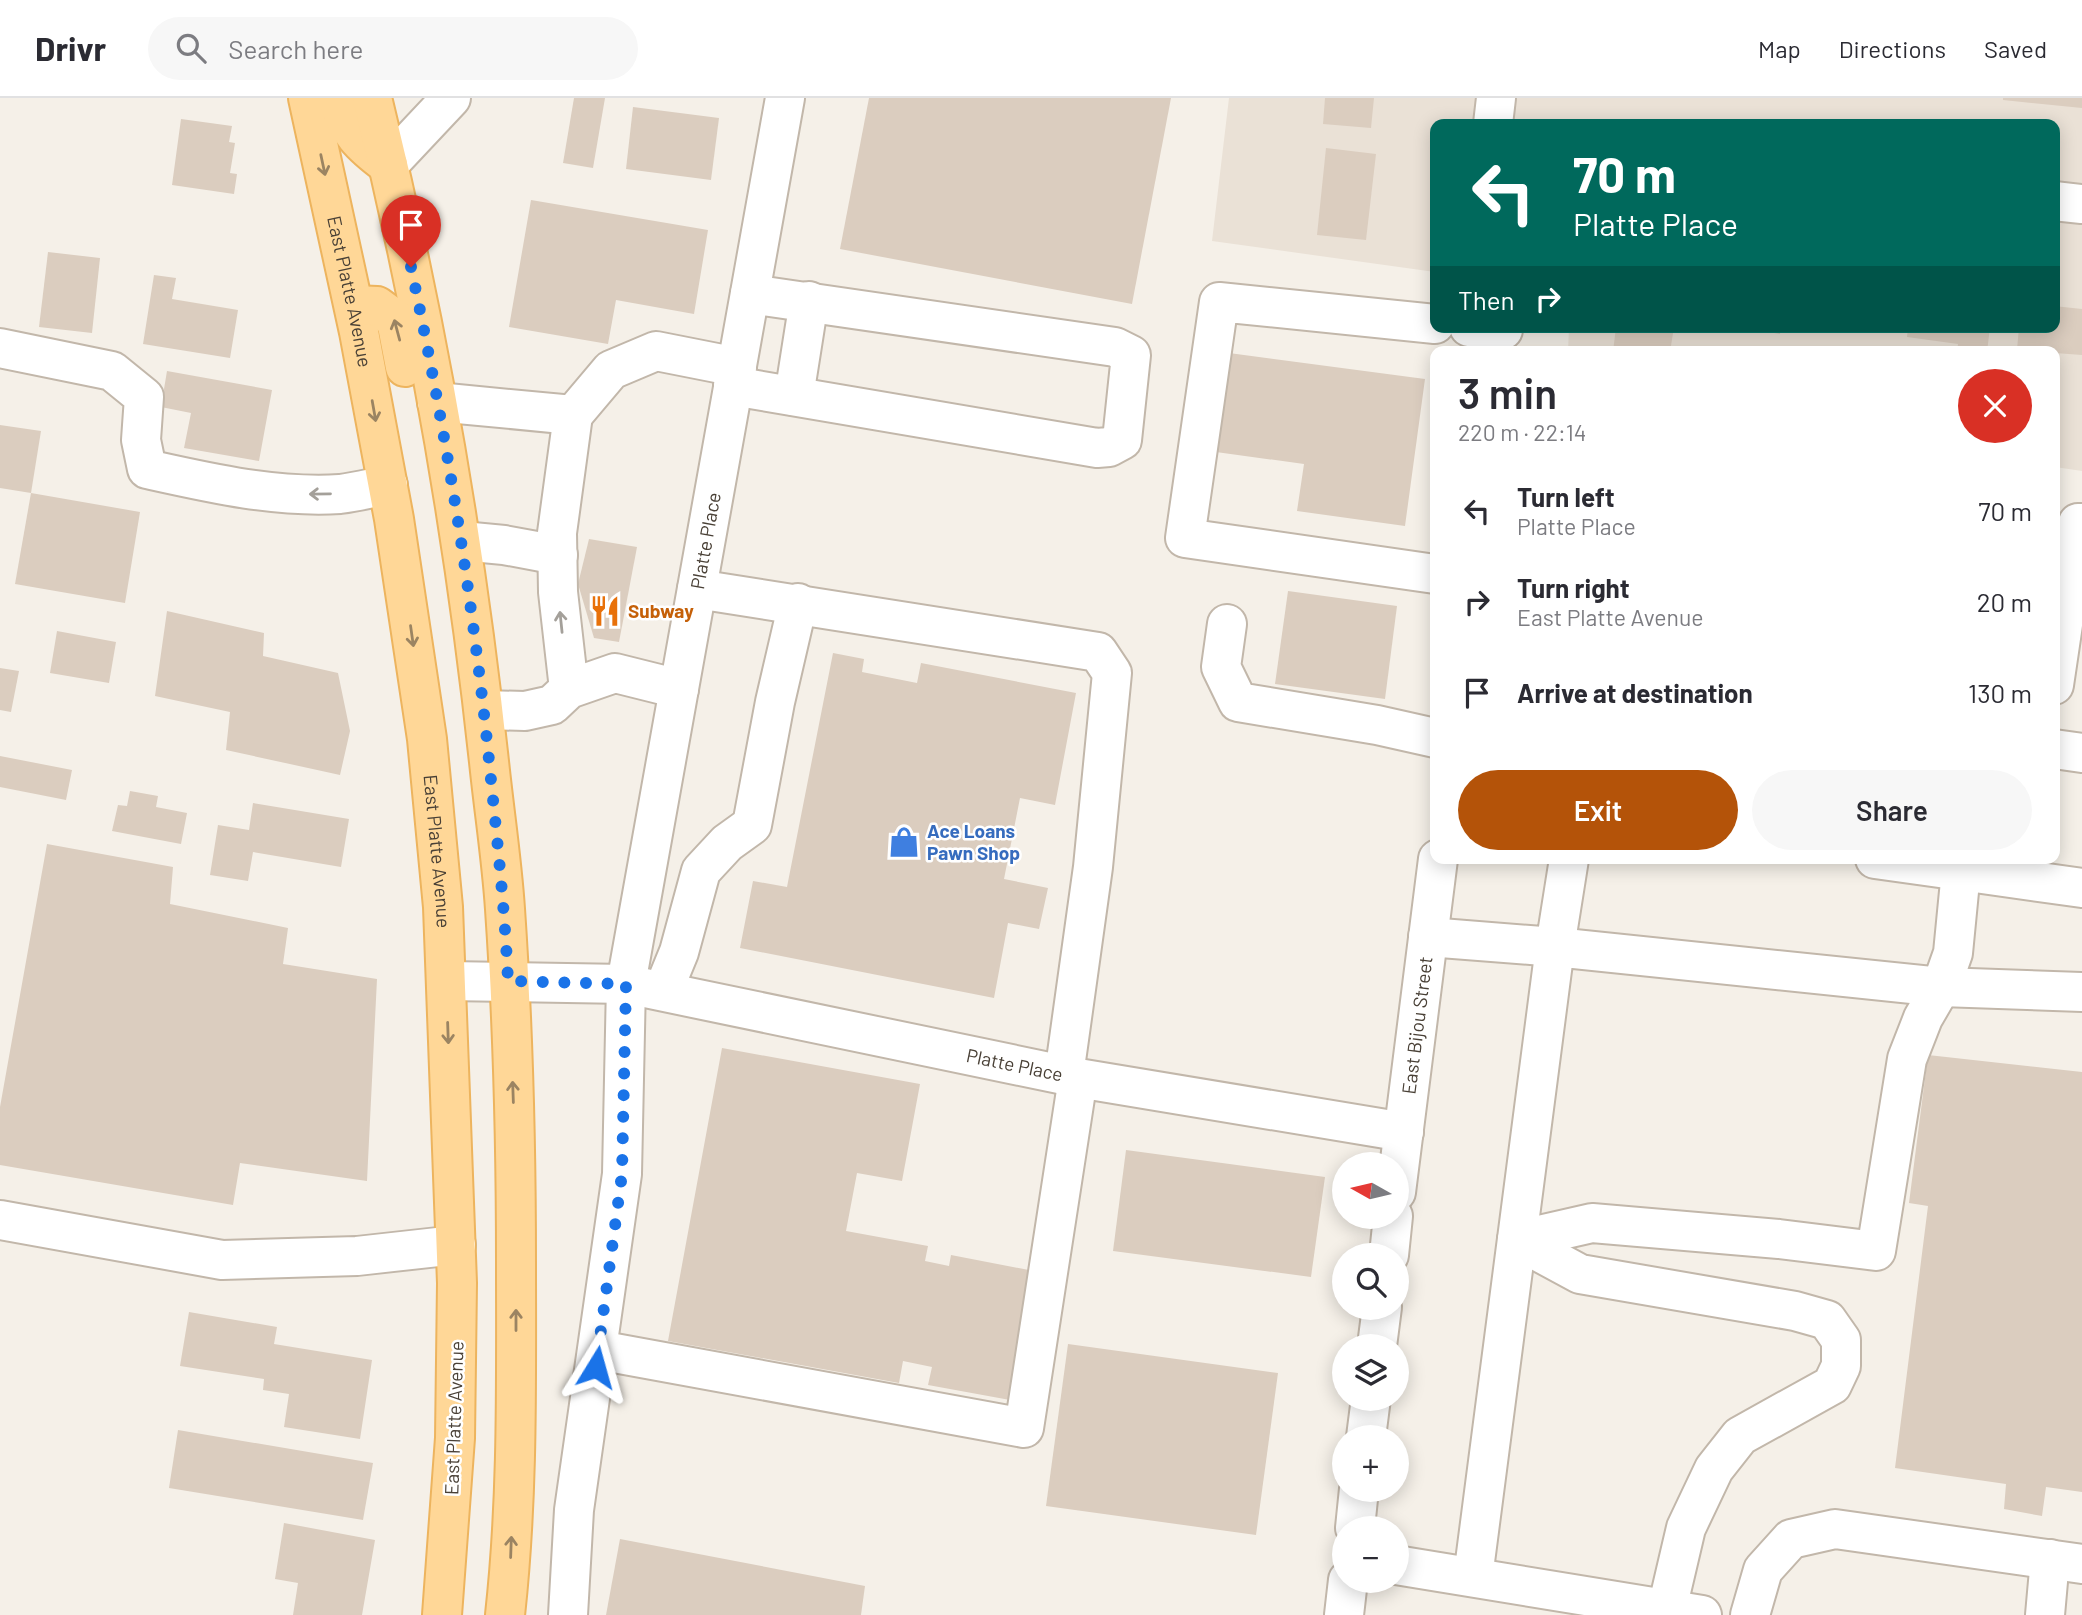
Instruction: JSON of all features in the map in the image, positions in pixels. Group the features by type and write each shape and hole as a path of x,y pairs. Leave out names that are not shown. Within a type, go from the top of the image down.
{"main road":[{"name":"East Platte Avenue","path":"308,98 354,305 388,485 427,739 443,907 456,1245 455,1438 442,1615"},
{"path":"338,98 343,119 354,136 388,165"},
{"path":"372,98 453,484 475,633 505,905 516,1153 516,1397 510,1570 505,1615"},
{"path":"354,305 377,306 396,320 414,409 427,444 453,484"}],"street":[{"path":"388,165 451,98"},
{"name":"Platte Place","path":"644,988 679,688 785,98"},
{"path":"1494,119 1496,98"},
{"path":"2060,202 2082,204"},
{"path":"569,689 558,592 557,533 573,415 611,370 656,351 794,396 1097,448 1109,447 1122,440 1131,355 1115,347 750,294"},
{"path":"794,396 809,301"},
{"path":"1430,323 1219,302 1185,538 1430,574"},
{"path":"0,348 112,371 144,397 141,440 148,469 207,482 293,494 342,494 388,485"},
{"path":"437,402 573,415"},
{"path":"2060,666 2072,629 2078,523 2082,523"},
{"path":"462,541 504,545 558,555"},
{"path":"598,1350 1024,1428 1071,1077 1112,673 1098,652 697,589"},
{"path":"568,1615 573,1510 622,1174 644,988 679,952 701,871 727,843 752,825 775,702 798,603"},
{"path":"1227,624 1221,667 1238,702 1377,724 1430,737"},
{"path":"484,710 524,711 552,705 569,689 615,673 679,688"},
{"path":"2060,750 2082,753"},
{"name":"East Bijou Street","path":"1401,1152 1437,864"},
{"path":"1473,1577 1555,947 1569,864"},
{"path":"1517,1240 1592,1223 1779,1238 1876,1251 1906,1059 1923,1018 1941,987 1953,953 1962,865 2082,888"},
{"path":"1428,937 1555,947 1941,987 2082,992"},
{"name":"Platte Place","path":"447,981 508,981 644,988 1071,1077 1404,1132"},
{"path":"0,1220 222,1260 357,1256 456,1245"},
{"path":"1409,1567 1684,1612 1686,1528 1714,1469 1740,1436 1832,1385 1841,1366 1841,1340 1827,1320 1795,1311 1580,1274 1517,1240"},
{"path":"1750,1615 1763,1570 1791,1539 1835,1529 2066,1562 2045,1615"},
{"path":"1344,1615 1347,1593"}],"shaded area":[{"path":"1229,98 2082,98 2082,471 2060,468 2060,346 1568,346 1569,333 2060,333 2060,119 1430,119 1430,271 1212,241"}],"building":[{"path":"574,98 605,98 593,168 563,163"},
{"path":"869,98 1171,98 1132,304 840,249"},
{"path":"1325,98 1374,98 1371,128 1323,124"},
{"path":"2082,98 2082,108 2003,100"},
{"path":"633,107 719,118 711,180 626,169"},
{"path":"181,119 232,126 229,142 235,143 230,173 237,174 234,194 172,185"},
{"path":"1326,148 1376,154 1366,240 1317,235"},
{"path":"531,200 708,230 694,314 616,300 608,344 509,327"},
{"path":"48,252 100,258 92,333 39,327"},
{"path":"154,275 176,278 172,299 238,310 230,358 143,344"},
{"path":"2060,307 2082,309 2082,355 2060,353 2060,346 2017,346 2018,333 2060,333"},
{"path":"1615,333 1673,333 1671,346 1614,346"},
{"path":"1907,333 1989,333 1988,346 1958,346 1907,337"},
{"path":"1229,353 1425,379 1405,526 1297,511 1304,464 1216,452"},
{"path":"167,371 272,390 259,461 184,448 191,413 161,407"},
{"path":"0,425 41,431 31,493 0,488"},
{"path":"31,493 140,512 125,603 15,584"},
{"name":"Subway","path":"589,539 637,547 619,642 594,638 578,584"},
{"path":"1288,591 1397,606 1385,699 1275,684"},
{"path":"167,611 264,633 263,656 338,673 350,731 340,775 226,750 230,712 155,696"},
{"path":"57,631 116,642 109,683 50,673"},
{"name":"Ace Loans Pawn Shop","path":"833,653 864,659 862,672 917,683 921,663 1076,693 1055,805 1020,798 1004,879 1048,888 1039,929 1008,923 994,998 740,948 753,881 787,887"},
{"path":"0,668 19,671 11,712 0,710"},
{"path":"0,756 72,770 66,800 0,787"},
{"path":"130,791 158,796 156,807 187,813 181,844 112,831 118,805 127,806"},
{"path":"253,803 349,819 341,867 253,852 248,881 210,875 218,825 249,830"},
{"path":"47,844 173,867 170,904 288,928 283,964 377,979 367,1181 240,1163 233,1205 0,1165 0,1107"},
{"path":"722,1048 920,1084 902,1181 857,1173 846,1231 928,1246 925,1261 949,1266 951,1255 1034,1271 1010,1400 928,1385 932,1367 903,1361 899,1383 668,1341"},
{"path":"1928,1055 2082,1072 2082,1492 2046,1487 2042,1516 2004,1509 2006,1484 1895,1468 1928,1206 1909,1203"},
{"path":"1126,1150 1325,1177 1311,1277 1113,1251"},
{"path":"189,1312 277,1327 274,1344 372,1360 360,1439 284,1427 289,1394 263,1390 264,1379 180,1366"},
{"path":"1068,1344 1278,1373 1256,1535 1046,1506"},
{"path":"178,1430 373,1463 363,1520 169,1488"},
{"path":"284,1523 375,1540 362,1615 293,1615 298,1583 275,1579"},
{"path":"620,1539 865,1586 861,1615 606,1615"}],"place":[{"name":"Subway","path":"605,611"},
{"name":"Ace Loans Pawn Shop","path":"904,842"}],"route":[{"path":"411,267 453,484 475,633 505,905 508,981 626,984 622,1174 596,1367"}]}
